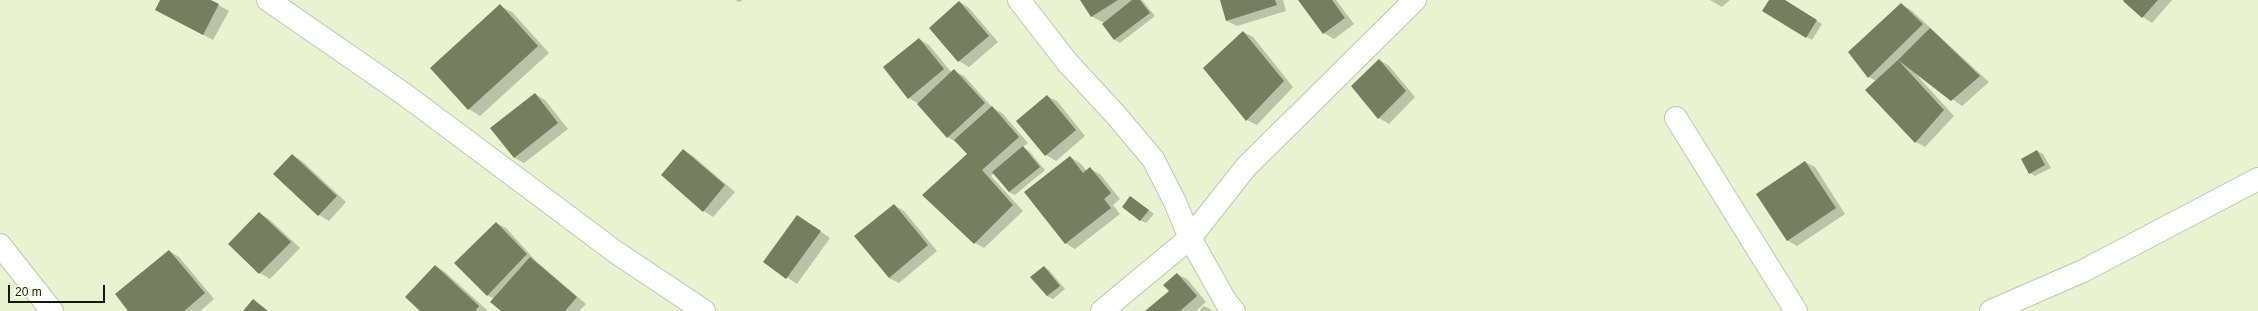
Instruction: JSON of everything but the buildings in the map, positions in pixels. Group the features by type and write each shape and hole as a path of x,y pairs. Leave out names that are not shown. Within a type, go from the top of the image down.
{"street":[{"path":"268,0 404,94 617,253 704,311"},
{"path":"1019,0 1067,62 1115,114 1153,159 1175,202 1190,238 1226,302 1234,311"},
{"path":"1102,311 1190,238 1246,168 1415,0"},
{"path":"1676,118 1796,311"},
{"path":"1991,311 2083,271 2258,179"},
{"path":"0,245 52,311"}]}
